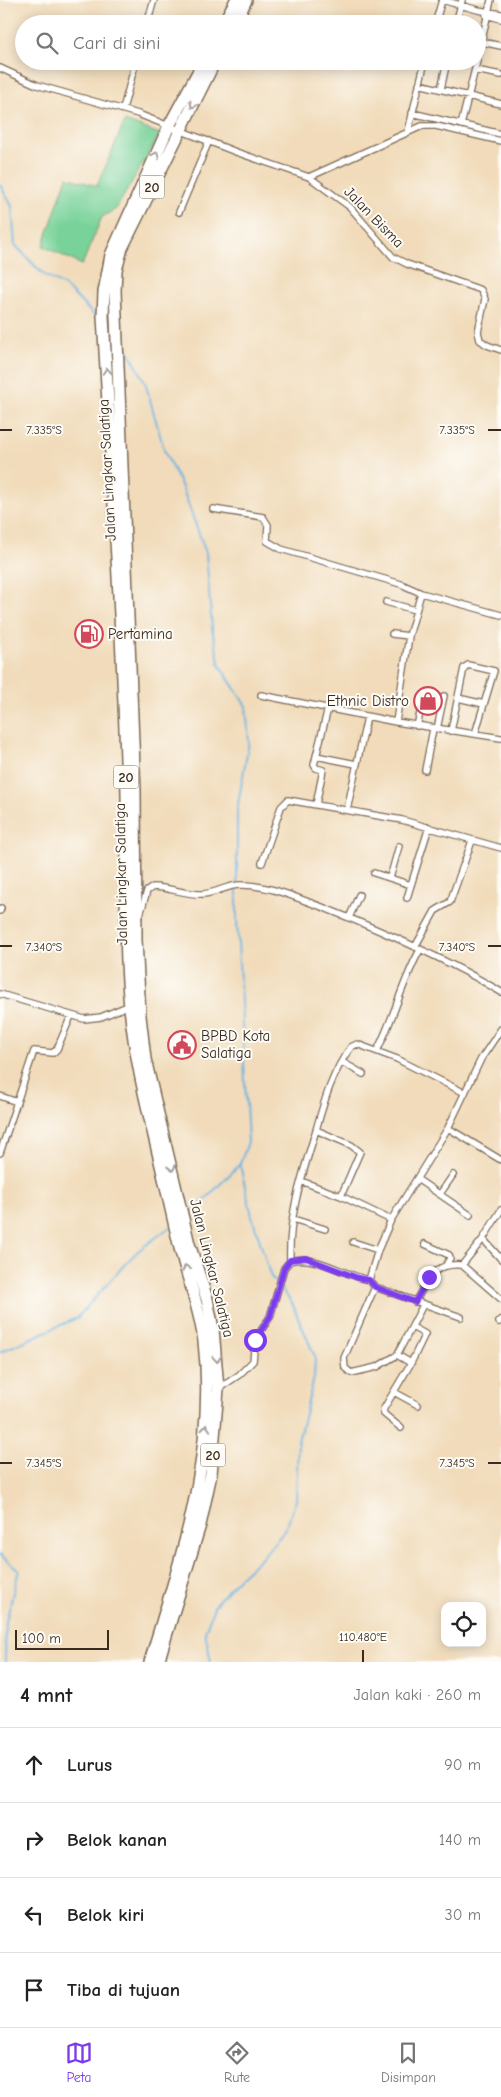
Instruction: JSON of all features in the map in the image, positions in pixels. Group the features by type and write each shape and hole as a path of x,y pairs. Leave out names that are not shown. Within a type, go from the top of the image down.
{"highway":[{"path":"228,15 236,0"},
{"path":"239,15 246,0"},
{"name":"Jalan Lingkar Salatiga","path":"158,1662 200,1525 212,1465 213,1329 207,1299 184,1246 145,1060 134,978 115,497 105,348 116,270 122,248 200,70"},
{"name":"Jalan Lingkar Salatiga","path":"175,128 210,70"},
{"name":"Jalan Lingkar Salatiga","path":"109,318 116,354 134,762 132,941"},
{"name":"Jalan Lingkar Salatiga","path":"134,978 130,1005 136,1060 175,1201"},
{"name":"Jalan Lingkar Salatiga","path":"150,1662 194,1510 213,1389"}],"street":[{"path":"150,15 154,0"},
{"path":"438,15 442,0 461,3 501,19"},
{"path":"486,23 491,0"},
{"path":"488,14 501,14"},
{"path":"486,43 501,46"},
{"name":"Jalan Bisma","path":"0,68 37,85 123,109 309,177 350,207 393,257 407,264 481,290 485,303 479,326 480,340 487,345 501,350"},
{"path":"123,109 134,70"},
{"path":"408,132 422,70"},
{"path":"441,89 445,70"},
{"path":"462,125 475,70 501,75"},
{"path":"418,84 501,104"},
{"path":"412,112 501,134"},
{"path":"309,177 422,126 436,126 501,141"},
{"path":"179,212 209,141"},
{"path":"213,509 263,516 268,525 267,541 269,544 401,584 421,593 501,614"},
{"path":"396,722 409,636 421,593"},
{"path":"386,602 415,610"},
{"path":"392,634 409,636"},
{"path":"451,731 465,666 494,671 474,734"},
{"path":"261,695 417,726 501,738"},
{"path":"417,726 424,696"},
{"path":"425,770 444,696"},
{"path":"458,698 484,704"},
{"path":"316,805 323,770 314,767 328,708"},
{"path":"347,810 367,717"},
{"path":"316,756 356,764"},
{"path":"262,863 282,804 288,800 402,820 501,848"},
{"path":"407,898 429,827"},
{"path":"378,1051 435,911 450,902 472,840"},
{"path":"390,878 399,846"},
{"path":"374,873 411,885"},
{"path":"132,941 145,896 147,891 153,887 210,894 232,885 242,884 280,892 349,918 452,964 501,992"},
{"path":"349,918 359,895"},
{"path":"0,994 71,1016 95,1018 130,1005"},
{"path":"0,1153 34,1051 53,1053 57,1049 71,1016"},
{"path":"369,1280 378,1250 391,1220 448,1128 481,1059 501,1029"},
{"path":"213,1389 238,1375 253,1361 255,1340 270,1317 284,1268 290,1260 290,1240 300,1181 322,1107 342,1062 354,1045 361,1045 378,1051 465,1093"},
{"path":"342,1062 364,1074"},
{"path":"0,1096 17,1102"},
{"path":"448,1128 501,1160"},
{"path":"316,1130 352,1145 360,1152 341,1196"},
{"path":"440,1194 453,1175"},
{"path":"417,1179 470,1215"},
{"path":"300,1181 341,1196 391,1220"},
{"path":"462,1265 483,1240 501,1210"},
{"path":"293,1219 324,1229"},
{"path":"496,1220 501,1224"},
{"path":"483,1240 501,1259"},
{"path":"353,1242 378,1250"},
{"path":"425,1244 448,1255 450,1258 446,1265"},
{"path":"290,1260 306,1258 358,1278 369,1280 375,1287 461,1317"},
{"path":"415,1302 429,1277 439,1268 446,1265 462,1265 501,1298"},
{"path":"375,1287 346,1352 344,1364 351,1373 372,1369 398,1355 423,1305"},
{"path":"401,1428 383,1412 425,1334 412,1327"},
{"path":"398,1355 411,1363"},
{"path":"394,1392 418,1405"}],"green space":[{"path":"125,121 160,134 116,209 102,217 82,265 43,246 67,177 97,186"}],"waterway":[{"path":"0,185 12,206 15,245 43,274 66,287 99,320"},
{"path":"122,343 126,346 145,382 165,453 182,487 206,553 212,629 220,666 246,706 249,742 237,810 237,883"},
{"path":"186,1215 198,1207 240,1164 248,1142 237,922 237,887"},
{"path":"240,1165 252,1216 271,1277 277,1284"},
{"path":"0,1352 77,1318 138,1251 170,1227"},
{"path":"211,1662 205,1632 215,1604 265,1554 281,1535 287,1525 296,1500 298,1441 314,1378 315,1357 292,1303 280,1287"},
{"path":"0,1555 19,1570 6,1621 5,1662"}],"place":[{"name":"Pertamina","path":"89,634"},
{"name":"Ethnic Distro","path":"428,701"},
{"name":"BPBD Kota Salatiga","path":"182,1045"}],"route":[{"path":"255,1340 270,1317 284,1268 290,1260 306,1258 358,1278 369,1280 375,1287 415,1302 429,1277"}]}
